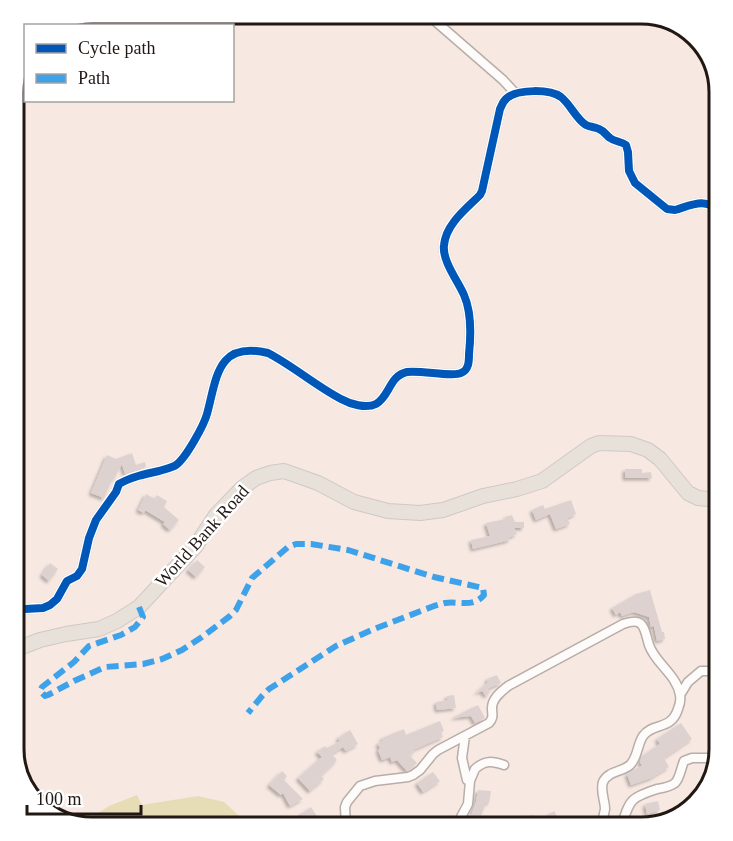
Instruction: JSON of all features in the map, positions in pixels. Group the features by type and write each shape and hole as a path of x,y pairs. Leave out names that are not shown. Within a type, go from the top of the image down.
{"main road":[{"name":"World Bank Road","path":"24,646 66,634 99,629 139,607 195,548 216,515 242,488 256,478 270,473 284,471 318,483 354,502 388,511 420,513 443,510 483,496 542,481 599,442 631,444 648,450 660,459 688,493 698,498 709,499"}],"street":[{"path":"439,24 515,93"},
{"path":"24,609 43,608 50,604 57,599 67,581 77,576 82,569 96,520 119,484 176,466 194,441 207,416 215,381 223,364 236,352 268,353 342,400 365,406 382,399 391,383 401,374 427,372 458,375 466,370 470,343 468,308 443,251 444,242 458,216 482,191 500,110 508,97 523,92 554,94 561,98 584,124 602,130 608,137 621,141 626,146 629,171 635,183 667,209 675,210 704,202 709,203"},
{"path":"345,817 345,807 360,786 375,781 413,775 438,750 485,726 492,720 493,703 499,693 508,686 623,624 636,621 645,628 650,648 678,686 680,703 674,718 647,732 632,763 612,773 603,782 603,817"},
{"path":"680,694 688,682 701,671 709,671"},
{"path":"465,736 462,758 467,780 470,781"},
{"path":"624,817 627,807 635,797 676,783 684,761 692,758 708,758"},
{"path":"461,817 468,804 470,781 475,769 492,761 504,765"}],"shaded area":[{"path":"137,795 142,805 198,796 224,802 240,817 92,817 109,806"}],"building":[{"path":"132,453 136,465 145,462 146,467 125,474 122,464 104,498 91,493 107,455 116,459"},
{"path":"625,469 642,469 642,473 651,472 652,478 625,478"},
{"path":"146,494 155,499 157,495 167,501 164,507 179,520 170,530 163,524 165,522 145,510 144,513 138,510"},
{"path":"571,500 576,514 567,518 570,524 556,529 550,514 536,520 532,510 543,505 545,509"},
{"path":"512,515 515,522 524,522 524,528 514,528 517,534 510,537 510,540 473,549 471,540 490,536 486,523 506,519 505,517"},
{"path":"197,560 205,567 196,577 188,570"},
{"path":"50,563 58,569 49,581 42,575"},
{"path":"650,590 665,639 657,641 654,626 651,627 649,617 634,612 622,616 620,612 616,615 612,608 636,594"},
{"path":"497,675 501,683 487,689 490,692 486,696 482,691 476,693 488,682 487,679"},
{"path":"454,695 456,708 437,710 436,702 447,700 447,696"},
{"path":"478,705 485,718 475,723 471,716 452,718"},
{"path":"440,721 444,731 441,732 443,737 413,750 414,753 409,755 417,763 410,769 407,771 397,760 392,762 390,757 382,760 378,743 383,741 382,738 404,729 406,735"},
{"path":"681,723 692,739 664,758 669,767 651,778 631,785 627,774 642,766 640,762 642,756 660,744 657,739"},
{"path":"350,730 358,744 346,751 343,747 332,754 337,760 321,776 324,779 310,791 298,778 322,757 317,752 325,746 327,748 340,741 338,738"},
{"path":"282,771 287,776 284,780 303,799 290,806 283,793 281,795 269,785"},
{"path":"433,772 440,781 423,792 417,783"},
{"path":"478,790 491,791 489,803 486,803 480,817 468,817 470,814 471,816"},
{"path":"658,801 660,810 647,814 645,804"},
{"path":"311,807 318,817 303,817 301,814"},
{"path":"554,811 558,817 545,817"}],"marked path":[{"path":"139,607 143,617 135,627 121,635 89,646 40,691 45,696 105,667 143,664 182,650 230,616 236,610 252,578 288,547 296,544 348,550 434,577 483,588 484,595 475,601 434,606 336,646 269,689 248,713"}],"cycle path":[{"path":"24,609 43,608 50,605 57,599 67,581 77,576 82,569 96,520 119,484 172,467 180,461 202,426 222,365 238,352 268,353 332,394 349,403 363,406 376,404 381,400 401,374 407,372 457,374 466,370 469,362 470,339 468,309 464,295 445,258 444,245 448,230 482,191 500,109 505,100 512,95 542,91 561,97 582,122 626,145 629,171 635,183 667,209 675,210 693,204 709,205"}]}
